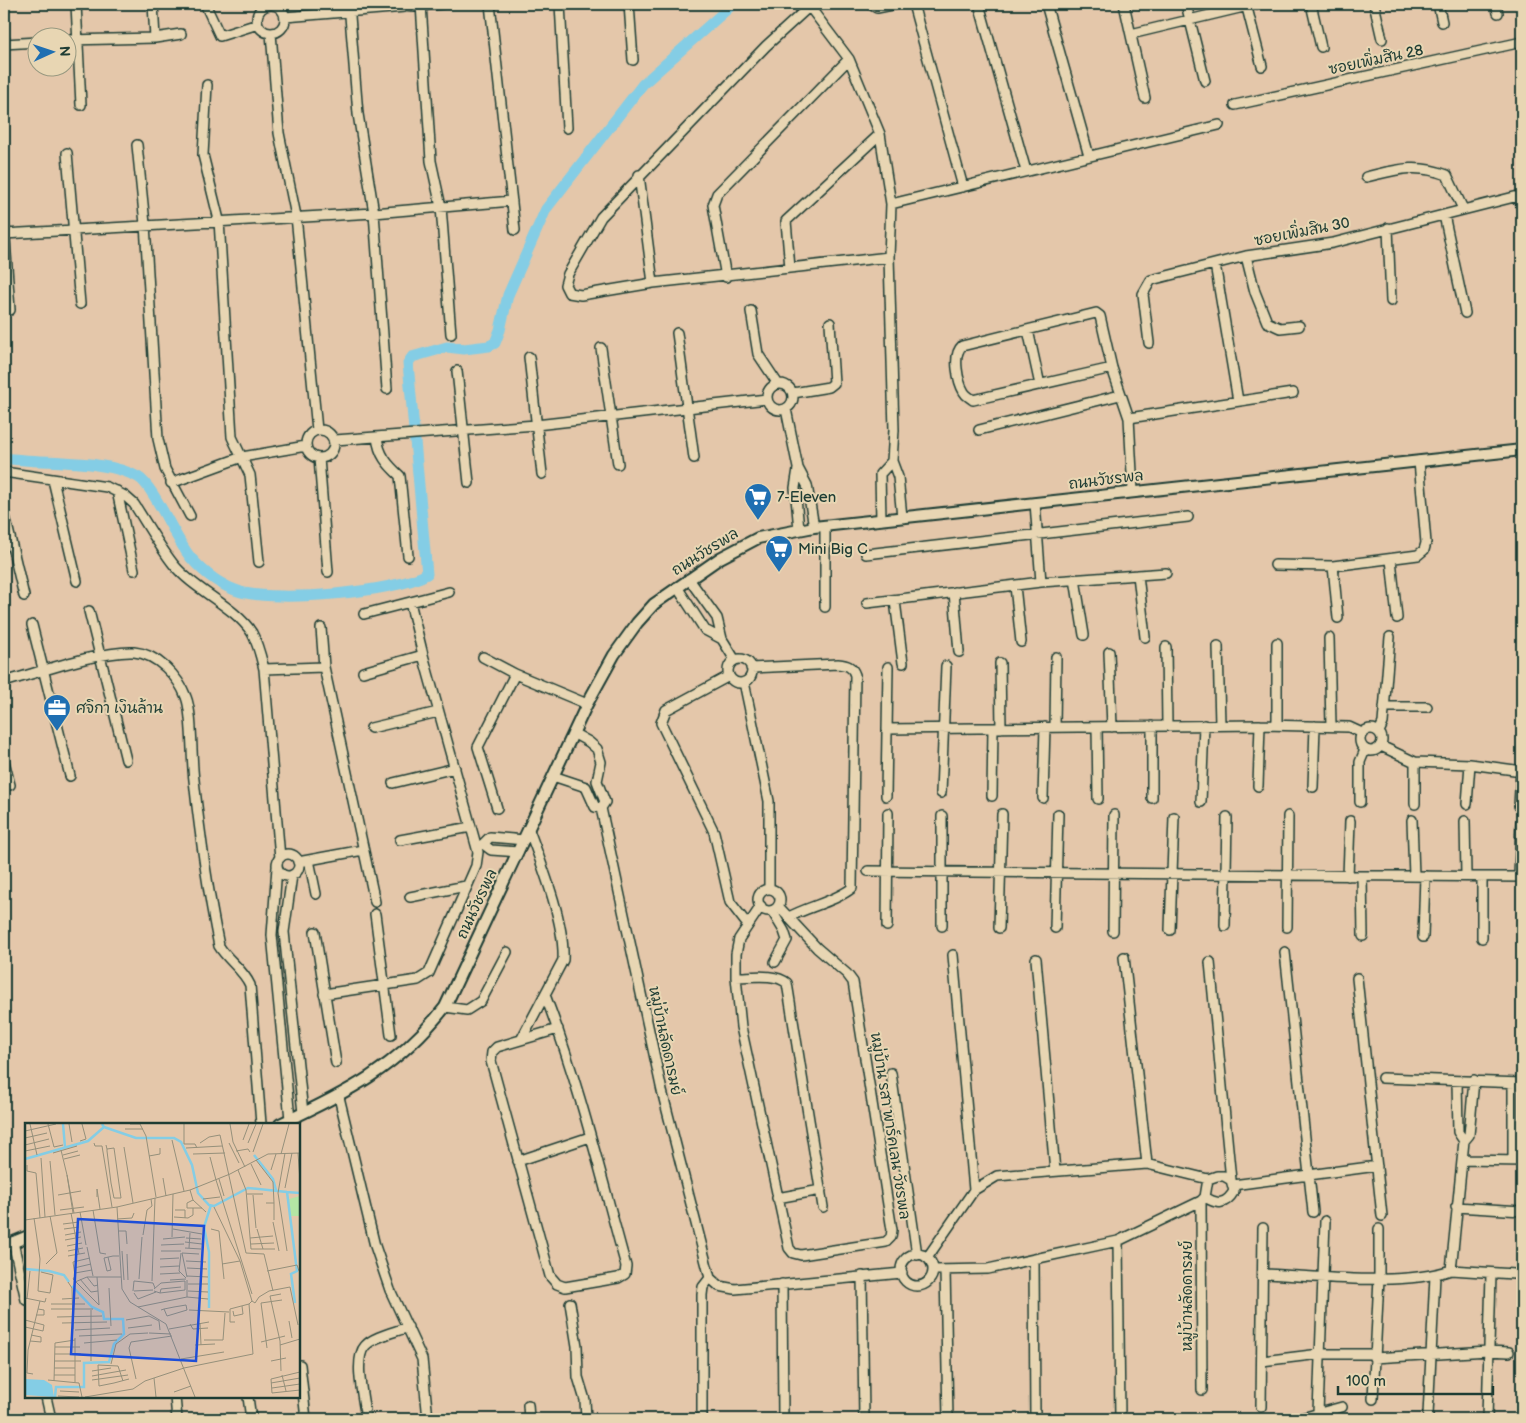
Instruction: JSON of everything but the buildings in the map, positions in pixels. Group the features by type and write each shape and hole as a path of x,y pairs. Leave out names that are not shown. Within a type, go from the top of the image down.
{"street":[{"path":"76,4 77,28"},
{"path":"153,4 155,38"},
{"path":"269,4 279,8 285,17 282,28 272,33 263,31 258,24 259,12 269,4"},
{"path":"285,17 349,7 442,4"},
{"path":"490,4 515,230"},
{"path":"560,4 567,128"},
{"path":"629,4 633,60"},
{"path":"870,4 877,8 896,4"},
{"path":"913,4 963,186"},
{"path":"979,4 1026,172"},
{"path":"1046,4 1089,156"},
{"path":"1124,4 1145,98"},
{"path":"1186,4 1205,81"},
{"path":"1131,34 1250,4 1262,66"},
{"path":"1311,4 1321,47"},
{"path":"1374,4 1382,39"},
{"path":"1438,4 1442,22"},
{"path":"422,5 431,161 441,207 451,334"},
{"path":"889,257 654,284 581,295 569,293 566,285 568,274 601,217 638,175 766,46 811,5 848,59 880,134 891,204 889,257 894,379 892,461 898,477 902,517"},
{"path":"206,6 220,36 258,24"},
{"path":"349,7 358,114 374,213 387,389"},
{"path":"272,33 280,133 296,216 317,430"},
{"path":"82,105 78,40 155,38 181,34"},
{"name":"ซอยเพิ่มสิน 28","path":"1235,105 1522,42"},
{"path":"4,44 28,43"},
{"path":"726,277 713,204 717,194 848,59"},
{"path":"207,86 203,155 219,220 232,438 250,474 260,562"},
{"path":"4,90 5,116"},
{"path":"891,204 1218,125"},
{"path":"790,268 786,221 880,134"},
{"path":"137,145 145,224 158,439 161,457 171,482 190,516"},
{"path":"67,153 80,304"},
{"path":"1366,177 1413,167 1432,169 1447,175 1463,209"},
{"path":"638,175 654,284"},
{"path":"1521,196 1522,209"},
{"name":"ซอยเพิ่มสิน 30","path":"1149,343 1143,294 1151,280 1246,256 1333,243 1521,196"},
{"path":"4,234 145,224 374,213 512,201"},
{"path":"1444,215 1465,312"},
{"path":"4,224 10,310"},
{"path":"1388,228 1392,301"},
{"path":"1246,256 1255,292 1267,322 1280,328 1299,326"},
{"path":"1215,264 1238,401"},
{"path":"751,311 758,354 778,384"},
{"path":"1112,368 973,400 963,390 956,356 957,350 962,346 1096,313 1103,322 1112,368 1129,418 1133,491"},
{"path":"793,393 829,387 834,383 830,323"},
{"path":"1028,330 1040,384"},
{"path":"677,333 694,458"},
{"path":"601,348 618,464"},
{"path":"529,357 542,474"},
{"path":"457,371 469,483"},
{"path":"766,399 769,390 778,384 785,385 793,393"},
{"path":"766,399 771,407 778,410 786,409 792,403 793,393"},
{"path":"1129,418 1293,393"},
{"path":"979,430 1120,395"},
{"path":"335,440 536,425 766,399"},
{"path":"786,409 798,468 807,484 819,526 825,608"},
{"path":"317,430 328,432 335,440 332,450 327,456 319,458 310,454 306,446 308,436 317,430"},
{"path":"377,437 378,448 385,461 400,476 408,556"},
{"path":"171,482 242,457 306,446"},
{"name":"ถนนวัชรพล","path":"282,1123 339,1097 399,1056 428,1028 445,1007 573,733 614,655 637,623 654,604 720,558 758,538 819,526 1522,450"},
{"path":"319,458 328,572"},
{"path":"881,520 880,474 892,461"},
{"path":"1276,565 1333,566 1418,555 1424,550 1426,543 1419,461"},
{"path":"798,468 795,488 799,529"},
{"path":"4,472 107,487 117,491 134,504 174,565 191,582 240,619 251,632 261,653 264,669 280,858 277,867 272,935 290,1119"},
{"path":"54,480 77,581"},
{"path":"117,491 134,570"},
{"path":"1035,503 1041,582"},
{"path":"4,512 24,596"},
{"path":"866,554 1188,517"},
{"path":"1391,559 1397,618"},
{"path":"1333,566 1338,618"},
{"path":"867,603 1041,582 1166,573"},
{"path":"1138,575 1145,637"},
{"path":"689,579 717,618 722,639 735,660"},
{"path":"1075,579 1084,635"},
{"path":"1015,586 1021,642"},
{"path":"677,587 705,630 722,639"},
{"path":"364,614 450,592"},
{"path":"954,592 959,652"},
{"path":"895,601 903,663"},
{"path":"324,994 418,980 429,973 476,866 479,844 471,826 438,712 410,602"},
{"path":"88,611 126,760"},
{"path":"32,625 70,776"},
{"path":"321,628 324,667 375,902"},
{"path":"1379,732 1383,723 1390,637"},
{"path":"1329,638 1331,726"},
{"path":"1277,643 1277,725"},
{"path":"1218,646 1220,725"},
{"path":"1166,647 1167,726"},
{"path":"4,682 100,656 133,652 144,654 173,674 187,699 194,780 219,946 226,958 246,976 250,985 261,1123"},
{"path":"1109,652 1112,726"},
{"path":"363,672 423,655"},
{"path":"483,657 515,674 587,704"},
{"path":"1055,727 1056,657"},
{"path":"735,660 745,660 751,668 751,675 744,682 737,682 729,676 729,665 735,660"},
{"path":"992,796 1000,663"},
{"path":"751,668 838,664 847,665 853,669 855,675 852,888 844,894 806,908 789,917"},
{"path":"941,794 946,666"},
{"path":"264,669 324,667"},
{"path":"886,796 888,667"},
{"path":"497,808 478,747 515,674"},
{"path":"729,676 666,710 662,716 661,724 714,832 730,902 748,924"},
{"path":"744,682 769,801 769,889 779,895 775,909 787,940 774,962"},
{"path":"1384,707 1427,707"},
{"path":"371,728 438,712"},
{"path":"887,729 1204,725 1331,726 1349,727 1362,733 1372,729 1379,732 1382,739 1381,746 1372,752 1365,750 1360,744 1362,733"},
{"path":"1201,802 1204,725"},
{"path":"1258,786 1260,725"},
{"path":"1152,726 1152,798"},
{"path":"1312,787 1315,726"},
{"path":"1043,798 1045,727"},
{"path":"1097,727 1098,798"},
{"name":"หมู่บ้านลัดดารมย์","path":"573,733 597,749 601,762 597,781 605,802 601,808 662,1091 710,1278"},
{"path":"1381,746 1415,762 1470,764 1521,770 1519,806"},
{"path":"1360,802 1360,762 1365,750"},
{"path":"4,761 10,785"},
{"path":"1415,762 1415,804"},
{"path":"1467,804 1470,764"},
{"path":"392,783 454,768"},
{"path":"553,776 586,787 597,781"},
{"name":"หมู่บ้านลัดดารมย์","path":"586,787 595,807 601,808"},
{"path":"887,926 889,871 888,813"},
{"path":"998,928 1002,814"},
{"path":"1055,928 1058,814"},
{"path":"1113,931 1114,815"},
{"path":"942,816 944,872 942,926"},
{"path":"1287,928 1288,816"},
{"path":"1170,930 1174,817"},
{"path":"1225,926 1227,817"},
{"path":"1412,820 1414,876"},
{"path":"1348,876 1350,821"},
{"path":"1465,821 1466,876"},
{"path":"868,871 1521,877 1521,822"},
{"path":"400,840 471,826"},
{"path":"522,1038 564,960 564,948 547,879 529,830"},
{"path":"479,844 490,837 524,840"},
{"path":"479,844 491,850 518,852"},
{"path":"298,862 363,850"},
{"path":"280,858 290,854 298,862 298,868 292,875 284,932 303,1113"},
{"path":"310,860 316,894"},
{"path":"277,867 283,875 292,875"},
{"path":"1362,876 1363,936"},
{"path":"1423,937 1425,876"},
{"path":"1482,877 1482,938"},
{"path":"410,897 466,886"},
{"name":"หมู่บ้าน รสา พาร์คเลน วัชรพล","path":"769,889 760,895 761,906 739,939 736,954 736,977 741,1027 789,1248 793,1253 801,1255 886,1242 891,1237 892,1230 853,982 847,974 816,948 789,917 775,909"},
{"path":"761,906 775,909"},
{"path":"375,914 391,1035"},
{"path":"316,932 336,1063"},
{"path":"445,1007 467,1010 481,1001 507,952"},
{"path":"1285,952 1313,1212"},
{"path":"953,955 974,1190"},
{"path":"1124,957 1147,1164"},
{"path":"1036,959 1055,1171"},
{"path":"933,1270 988,1269 1118,1241 1203,1199 1221,1203 1228,1200 1234,1191 1210,962"},
{"path":"736,977 772,977 782,979 787,983 823,1208"},
{"path":"1357,978 1382,1216"},
{"path":"544,996 558,1029 626,1266 625,1274 618,1278 565,1287 557,1284 550,1276 490,1061 492,1052 497,1047 522,1038 558,1029"},
{"path":"282,1036 295,1034"},
{"path":"285,1066 298,1063"},
{"path":"891,1074 917,1255"},
{"path":"1382,1078 1518,1083 1518,1161 1464,1160"},
{"path":"1464,1141 1469,1135 1474,1080"},
{"path":"1451,1270 1456,1207 1464,1160 1464,1141 1458,1132 1457,1081"},
{"path":"339,1097 375,1246 390,1290 422,1359 428,1419"},
{"path":"518,1161 590,1137"},
{"path":"927,1258 974,1190 997,1176 1147,1164 1208,1179 1224,1176 1232,1183 1309,1176 1377,1166"},
{"name":"หมู่บ้านลัดดารมย์","path":"1202,1390 1203,1199 1208,1179"},
{"path":"778,1198 821,1190"},
{"path":"1456,1207 1522,1212"},
{"path":"1318,1413 1325,1221"},
{"path":"1261,1407 1263,1228"},
{"path":"1373,1399 1379,1278 1378,1229"},
{"path":"25,1237 8,1244 25,1297"},
{"path":"1118,1241 1120,1419"},
{"path":"917,1255 927,1258 931,1262 933,1270 927,1283 917,1286 909,1284 902,1273 902,1264 907,1258 917,1255"},
{"path":"1034,1260 1035,1419"},
{"path":"945,1270 948,1419"},
{"path":"1263,1274 1379,1278 1435,1276 1451,1270 1514,1274"},
{"path":"702,1419 702,1295 703,1287 710,1278 719,1286 735,1289 902,1273"},
{"path":"1487,1418 1491,1274"},
{"path":"862,1276 864,1419"},
{"path":"1428,1416 1435,1276"},
{"path":"782,1284 783,1419"},
{"path":"570,1303 577,1346 578,1377 585,1400 586,1419"},
{"path":"366,1419 359,1360 364,1346 373,1340 408,1327"},
{"path":"1262,1362 1320,1354 1374,1356 1488,1351 1509,1352"},
{"path":"300,1365 306,1419"},
{"path":"46,1398 51,1419"},
{"path":"175,1398 177,1419"},
{"path":"248,1398 251,1419"},
{"path":"528,1405 529,1419"},
{"path":"1298,1419 1342,1407"}],"waterway":[{"path":"4,458 91,464 124,471 138,477 151,491 191,558 214,579 241,592 281,596 336,594 389,586 411,581 427,574 408,363 412,357 447,347 464,349 489,346 495,343 508,295 546,209 643,84 733,4"}],"place":[{"name":"7-Eleven","path":"758,521"},
{"name":"Mini Big C","path":"779,573"},
{"name":"ศจิกา เงินล้าน","path":"57,732"}]}
